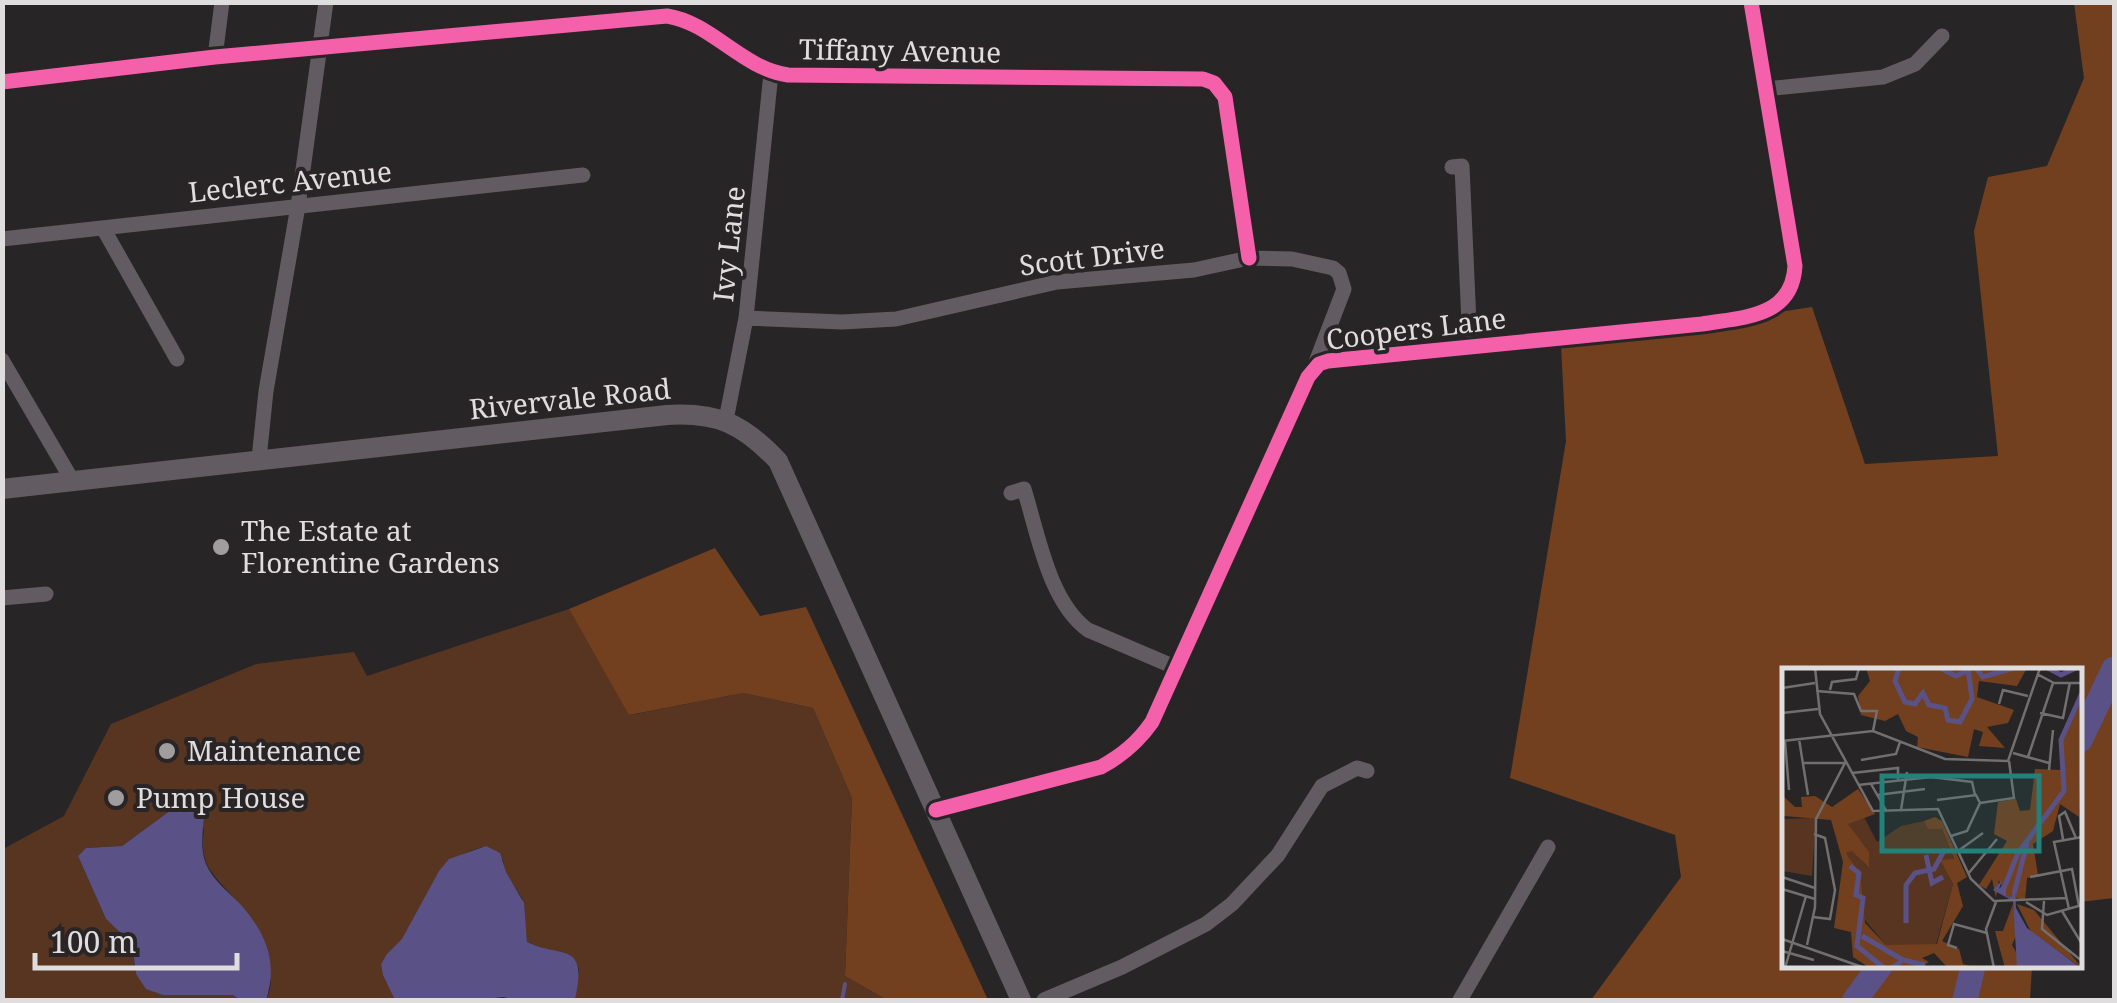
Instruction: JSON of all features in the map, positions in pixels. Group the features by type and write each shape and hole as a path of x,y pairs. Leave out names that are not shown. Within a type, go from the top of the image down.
{"street":[{"path":"215,57 222,2"},
{"path":"259,459 326,2"},
{"name":"Coopers Lane","path":"936,810 1086,772 1118,758 1142,736 1152,722 1313,370 1328,361 1702,324 1775,308 1791,289 1796,266 1751,2"},
{"name":"Tiffany Avenue","path":"2,82 215,57 667,16 689,22 752,65 771,72 1203,79 1214,83 1226,98 1250,258"},
{"path":"1766,89 1883,76 1914,64 1942,36"},
{"name":"Ivy Lane","path":"726,420 746,318 771,72"},
{"path":"1452,167 1462,166 1470,346"},
{"name":"Leclerc Avenue","path":"2,239 583,175"},
{"path":"104,228 177,359"},
{"name":"Scott Drive","path":"746,318 842,322 896,319 1057,282 1194,270 1250,258 1292,259 1333,268 1344,289 1313,370"},
{"path":"2,360 72,480"},
{"name":"Rivervale Road","path":"2,489 667,415 726,420"},
{"path":"726,420 757,439 778,461 1021,1000"},
{"path":"1011,493 1024,489 1058,595 1076,621 1088,630 1177,668"},
{"path":"2,598 46,594"},
{"path":"1044,1000 1122,968 1206,924 1278,855 1322,786 1357,768 1367,770"},
{"path":"1460,1000 1548,847"}],"shaded area":[{"path":"2074,3 2114,3 2114,898 2082,902 2082,668 1782,668 1782,968 2032,968 2030,1000 1591,1000 1681,877 1675,835 1510,778 1566,441 1561,346 1812,307 1865,464 1998,456 1974,231 1988,177 2047,166 2084,78"},
{"path":"715,548 760,616 806,607 988,1000 887,1000 845,976 852,798 813,708 743,693 629,715 569,609"},
{"path":"569,609 630,715 743,693 813,708 852,798 845,976 887,1000 575,1000 579,969 575,960 527,942 522,898 505,872 503,860 486,846 452,861 442,871 403,939 381,964 395,1000 266,1000 271,981 261,950 243,910 207,863 204,829 171,810 122,846 86,848 78,856 106,919 132,944 136,974 163,995 233,995 240,1000 3,1000 3,849 64,816 111,724 256,664 354,652 367,676"},
{"path":"192,803 204,809 203,851 209,870 251,917 264,939 271,974 266,1000 240,1000 233,995 163,995 146,989 136,974 132,944 106,919 78,856 86,848 122,846 171,810"},
{"path":"486,846 500,853 524,903 527,942 575,960 575,1000 395,1000 381,964 402,939 449,859"}],"waterway":[{"path":"2082,736 2114,669"},
{"path":"1855,1000 1879,968"},
{"path":"1965,1000 1973,968"},
{"path":"842,1000 845,984"}],"cycle path":[{"path":"936,810 1101,767 1141,736 1152,722 1308,377 1319,364 1702,324 1763,312 1785,296 1795,266 1751,2"},
{"path":"2,82 215,57 667,16 698,27 756,64 788,75 1203,79 1214,83 1225,97 1249,258"}],"place":[{"name":"The Estate at Florentine Gardens","path":"221,547"},
{"name":"Maintenance","path":"167,751"},
{"name":"Pump House","path":"116,798"}]}
